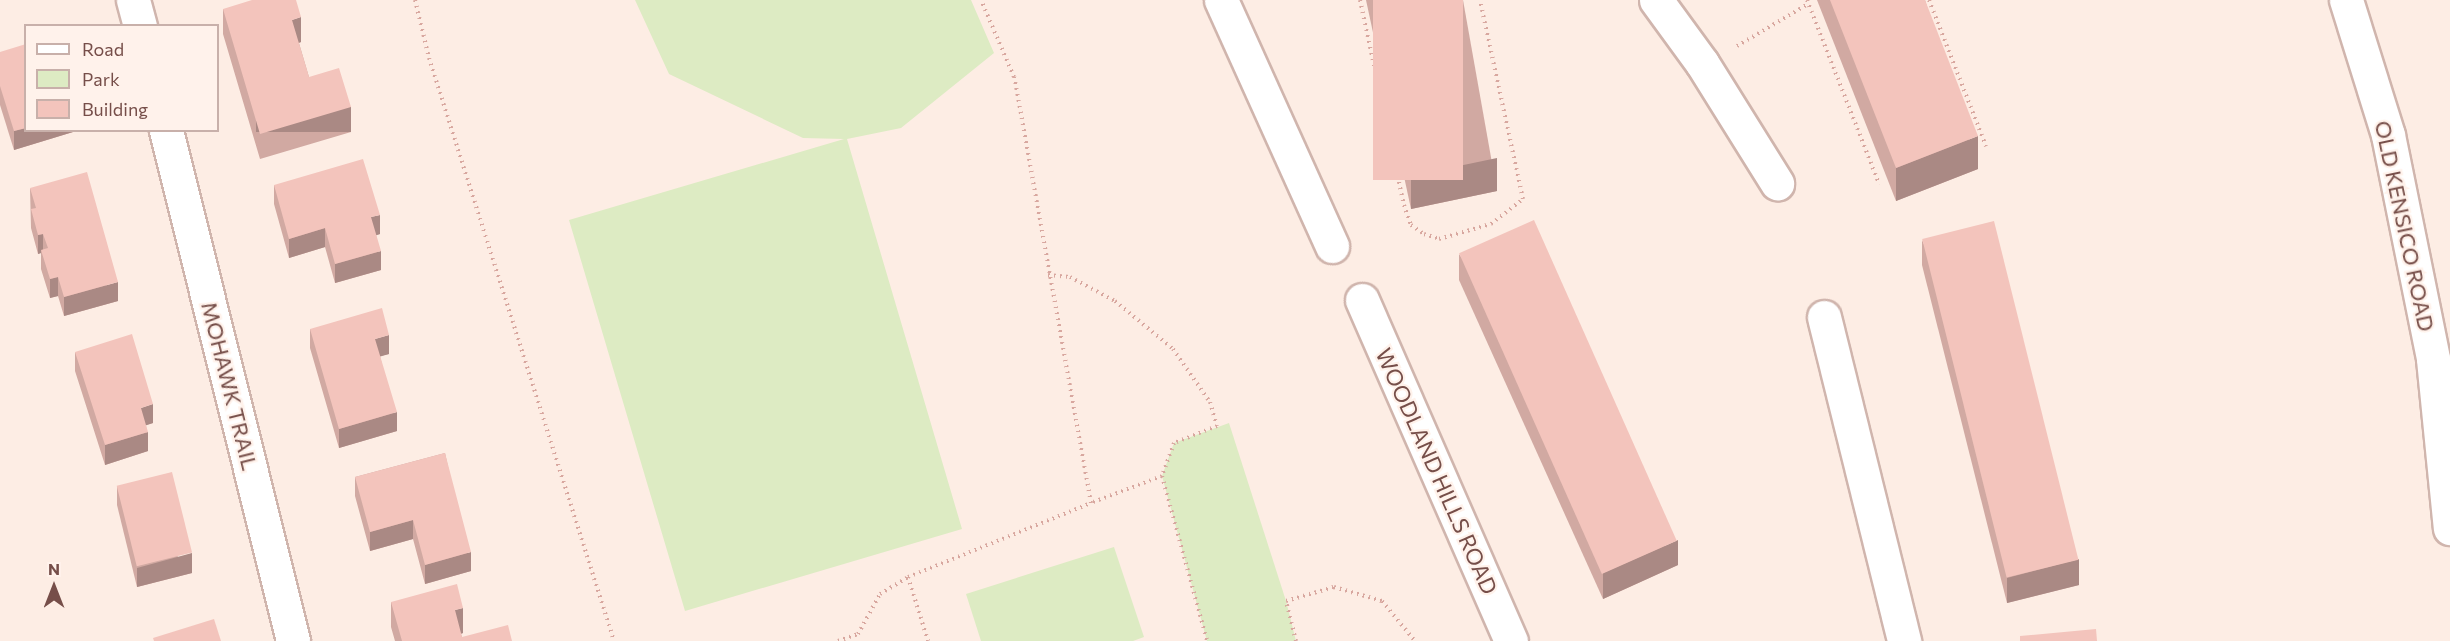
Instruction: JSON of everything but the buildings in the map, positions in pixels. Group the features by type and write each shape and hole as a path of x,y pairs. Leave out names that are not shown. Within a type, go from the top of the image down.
{"street":[{"path":"133,0 139,24"},
{"path":"1221,0 1332,246"},
{"path":"1656,0 1706,69 1777,183"},
{"name":"OLD KENSICO ROAD","path":"2346,0 2388,135 2433,359 2450,528"},
{"name":"MOHAWK TRAIL","path":"166,132 293,641"},
{"name":"WOODLAND HILLS ROAD","path":"1362,300 1511,641"},
{"path":"1824,317 1904,641"}],"path":[{"path":"415,0 429,58 614,641"},
{"path":"981,0 1014,77 1091,503"},
{"path":"1360,0 1404,205 1411,225 1424,234 1439,239 1491,224 1523,199 1480,0"},
{"path":"1929,0 1986,146"},
{"path":"1706,69 1767,25 1808,2 1879,184"},
{"path":"1048,275 1070,277 1115,302 1173,349 1210,402 1217,426 1174,443 1162,476 1207,641"},
{"path":"838,641 858,634 880,594 908,577 1162,476"},
{"path":"908,577 928,641"},
{"path":"1296,641 1286,602 1334,587 1382,602 1415,641"}],"green space":[{"path":"635,0 971,0 994,53 901,128 847,139 962,529 685,611 569,220 844,139 803,138 669,74"},
{"path":"1229,423 1286,601 1296,641 1207,641 1162,476 1174,443"},
{"path":"1114,547 1144,637 1133,641 981,641 966,594"}]}
